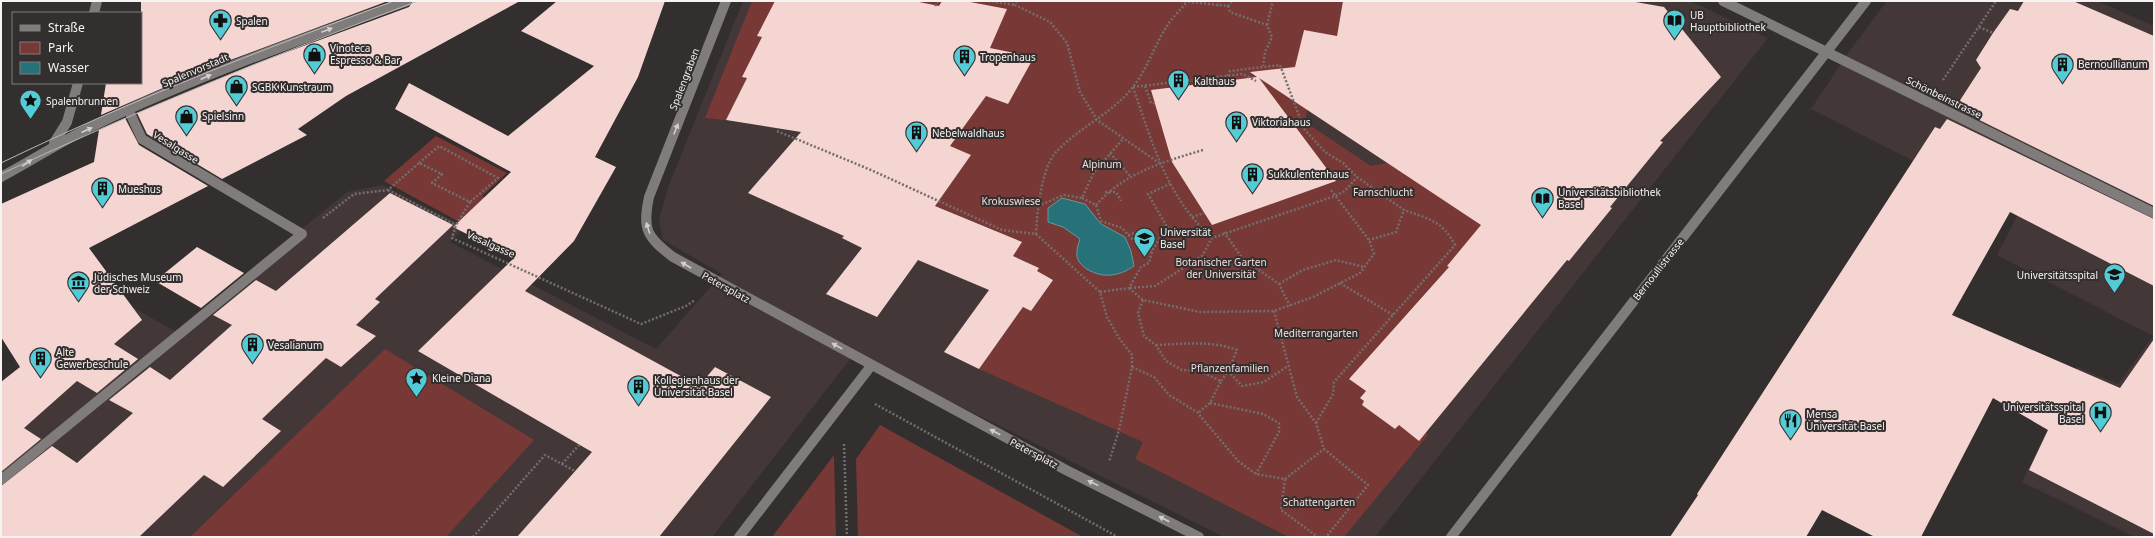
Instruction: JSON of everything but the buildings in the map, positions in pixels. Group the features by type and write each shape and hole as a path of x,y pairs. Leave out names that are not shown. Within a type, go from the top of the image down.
{"street":[{"path":"94,12 97,1"},
{"name":"Spalenvorstadt","path":"1,177 19,168 52,146 128,111 218,72 407,1"},
{"name":"Spalengraben","path":"662,166 726,1"},
{"name":"Schönbeinstrasse","path":"1723,1 2154,213"},
{"name":"Bernoullistrasse","path":"1451,537 1866,1"},
{"path":"52,146 62,134 71,114 78,84"},
{"name":"Vesalgasse","path":"128,111 142,138 302,234"},
{"name":"Petersplatz","path":"662,166 649,197 645,216 647,229 655,243 663,250 717,282 871,366 1100,487 1199,537"},
{"path":"1,480 302,234"},
{"path":"739,537 871,366"}],"path":[{"path":"935,6 938,1"},
{"path":"988,1 1015,5 1050,22 1067,43 1080,92 1097,120 1159,163"},
{"path":"1015,5 1017,1"},
{"path":"1180,1 1228,6"},
{"path":"1207,5 1208,1"},
{"path":"1217,6 1219,1"},
{"path":"1228,6 1232,1"},
{"path":"1263,66 1265,52 1272,37 1267,25 1273,1"},
{"path":"1927,101 1996,1"},
{"path":"1036,234 1038,206 1048,168 1055,153 1073,137 1097,120 1133,87 1169,22 1187,2"},
{"path":"1228,6 1230,12 1267,25"},
{"path":"1979,27 1993,33"},
{"path":"1228,76 1230,71 1280,65 1304,129 1325,152 1343,163 1357,177 1404,210 1421,218 1436,220 1450,232 1455,245 1334,382 1333,394 1316,423"},
{"path":"1133,87 1244,74 1256,81"},
{"path":"1145,86 1151,103 1155,103"},
{"path":"1133,87 1159,163 1170,184 1192,218 1201,230 1212,238"},
{"path":"776,131 871,170 1002,230 1036,234 1100,292 1107,317 1119,338 1132,355 1132,367 1119,430 1100,487"},
{"path":"1082,198 1094,172 1123,139"},
{"name":"Vesalgasse","path":"419,163 440,146 498,178 470,202 456,224 452,238 642,324 686,306 717,282"},
{"path":"1096,205 1105,192 1130,177 1159,163 1203,150"},
{"path":"1110,153 1130,177"},
{"path":"388,190 419,163 442,174 432,183 470,202"},
{"path":"1100,292 1155,286 1202,256 1212,238 1224,232 1335,196 1345,191 1357,177"},
{"path":"1170,184 1148,194 1167,227 1182,232 1201,230"},
{"path":"302,234 354,194 388,190 456,224"},
{"path":"1129,288 1143,300 1200,312 1274,311 1290,306 1360,273 1374,254 1369,240 1331,190"},
{"path":"1105,192 1116,192 1120,201"},
{"path":"1038,206 1064,196 1082,198 1096,205 1101,221 1122,228 1134,241 1152,251"},
{"path":"1369,240 1396,232 1404,210"},
{"path":"1192,218 1204,213"},
{"path":"1129,288 1141,267 1149,263 1152,251 1167,227"},
{"path":"1128,235 1141,231"},
{"path":"1224,232 1243,259 1280,284 1290,306"},
{"path":"1280,284 1303,270 1336,260 1364,268"},
{"path":"1339,283 1392,315"},
{"path":"1143,300 1138,313 1144,336 1156,345 1166,361 1182,370 1199,371 1220,381"},
{"path":"1274,311 1297,397 1316,423 1324,449 1368,485 1326,537"},
{"path":"1156,345 1202,344 1230,346 1237,350 1228,371 1220,381 1210,403 1198,413"},
{"path":"1228,371 1242,386 1254,386 1269,381 1279,369 1288,366"},
{"path":"1132,367 1154,377 1169,395 1198,413 1238,461 1256,474 1285,478 1324,449"},
{"path":"867,400 1118,537"},
{"path":"1210,403 1263,414 1279,423 1279,432 1256,474"},
{"path":"844,442 847,537"},
{"path":"562,464 579,445"},
{"path":"473,537 546,455 575,470"},
{"path":"1285,478 1281,510 1318,537"}],"shaded area":[{"name":"Universität Basel","path":"743,1 1690,1 1768,38 1375,537 1224,537 854,354 712,537 1,537 1,382 20,367 132,307 176,332 347,192 382,185 465,227 450,242 656,349 722,274 663,240 659,220 669,185"},
{"name":"Universitätsspital","path":"1887,1 2097,1 2154,26 2154,537 2135,537 2022,482 2077,367 2118,384 2153,336 1997,255 2018,214 1811,109 1851,49"}],"green space":[{"path":"752,1 775,1 762,37 742,77 747,78 726,120 705,118"},
{"name":"Botanischer Garten der Universität","path":"865,1 1343,1 1337,36 1303,30 1302,37 1335,43 1316,65 1305,122 1371,166 1387,163 1490,221 1449,263 1447,266 1449,267 1352,376 1348,378 1366,391 1360,397 1364,401 1362,405 1395,429 1399,425 1409,421 1428,435 1344,537 1289,537 1135,459 1143,442 979,369 1023,307 1031,311 1053,279 1048,277 1042,286 1030,280 1039,268 1013,256 1022,242 866,177"},
{"path":"436,136 507,173 482,196 491,201 465,225 384,181"},
{"path":"385,349 534,440 446,537 190,537"},
{"path":"880,425 1083,537 858,537 856,459"},
{"path":"834,455 836,537 772,537"}],"water":[{"path":"1062,198 1085,204 1101,224 1125,237 1131,251 1134,266 1126,271 1114,275 1106,275 1094,273 1083,266 1077,257 1077,248 1080,239 1063,227 1048,222 1048,208"}],"tram line":[{"path":"1,163 147,97 294,38 394,1"},
{"path":"1,174 104,127 208,83 418,1"}],"place":[{"name":"Spalen","path":"220,40"},
{"name":"UB Hauptbibliothek","path":"1675,40"},
{"name":"Vinoteca Espresso & Bar","path":"315,74"},
{"name":"Tropenhaus","path":"965,76"},
{"name":"Bernoullianum","path":"2062,84"},
{"name":"Kalthaus","path":"1179,100"},
{"name":"SGBK Kunstraum","path":"236,106"},
{"name":"Spalenbrunnen","path":"31,120"},
{"name":"Spielsinn","path":"186,136"},
{"name":"Viktoriahaus","path":"1236,142"},
{"name":"Nebelwaldhaus","path":"917,152"},
{"name":"Sukkulentenhaus","path":"1253,194"},
{"name":"Mueshus","path":"103,208"},
{"name":"Universitätsbibliothek Basel","path":"1543,218"},
{"name":"Universität Basel","path":"1144,258"},
{"name":"Universitätsspital","path":"2114,294"},
{"name":"Jüdisches Museum der Schweiz","path":"78,302"},
{"name":"Vesalianum","path":"253,364"},
{"name":"Alte Gewerbeschule","path":"40,378"},
{"name":"Kleine Diana","path":"416,398"},
{"name":"Kollegienhaus der Universität Basel","path":"639,406"},
{"name":"Universitätsspital Basel","path":"2100,432"},
{"name":"Mensa Universität Basel","path":"1791,440"}],"park label":[{"name":"Alpinum","path":"1102,164"},
{"name":"Farnschlucht","path":"1383,192"},
{"name":"Krokuswiese","path":"1011,201"},
{"name":"Mediterrangarten","path":"1316,333"},
{"name":"Pflanzenfamilien","path":"1230,368"},
{"name":"Schattengarten","path":"1319,502"}]}
